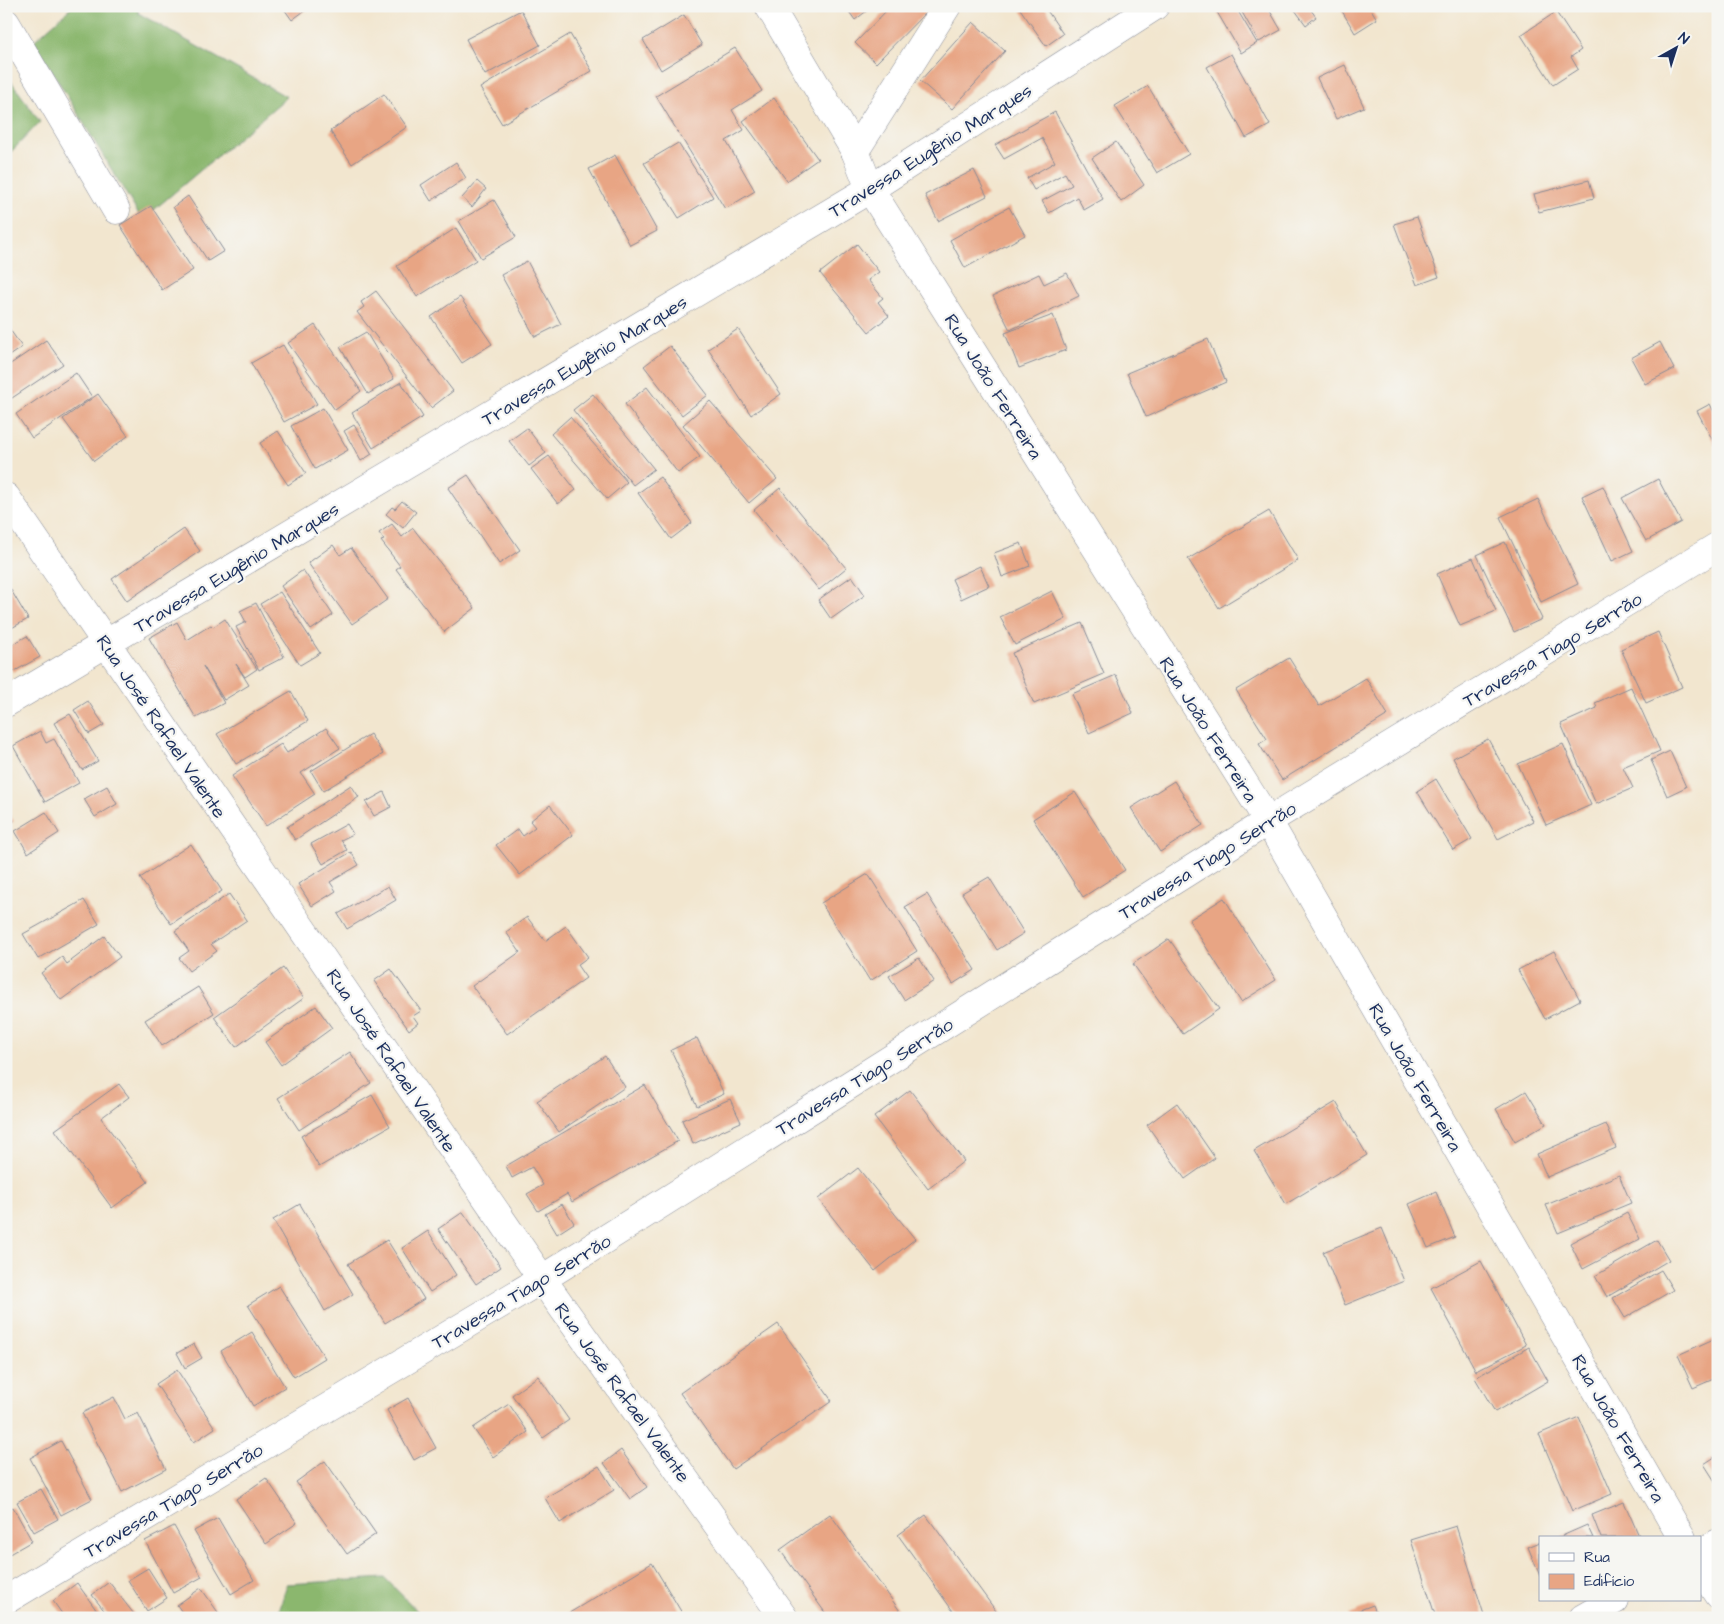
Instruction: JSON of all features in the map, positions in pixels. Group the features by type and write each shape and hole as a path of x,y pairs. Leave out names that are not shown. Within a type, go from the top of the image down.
{"street":[{"name":"Rua João Ferreira","path":"769,6 855,151 870,189 1268,821 1681,1536"},
{"path":"855,151 947,6"},
{"name":"Travessa Eugênio Marques","path":"6,703 870,189 1155,6"},
{"path":"6,23 116,210"},
{"name":"Rua José Rafael Valente","path":"6,497 542,1279 784,1618"},
{"name":"Travessa Tiago Serrão","path":"6,1600 542,1279 1268,821 1718,546"},
{"path":"1702,1552 1718,1543"},
{"path":"1702,1571 1718,1595"},
{"path":"1583,1618 1611,1602"}],"green space":[{"path":"73,6 139,6 138,13 287,97 142,220 34,41"},
{"path":"6,74 40,122 6,157"},
{"path":"385,1578 424,1618 277,1618 287,1584"}],"building":[{"path":"282,6 311,6 292,20"},
{"path":"845,6 873,6 855,20"},
{"path":"891,6 932,6 876,63 855,43"},
{"path":"1018,6 1044,6 1063,34 1046,46"},
{"path":"1228,6 1235,6 1257,43 1241,53 1217,12"},
{"path":"1267,6 1281,30 1259,42 1239,7"},
{"path":"1292,6 1308,6 1316,17 1306,25"},
{"path":"1339,6 1369,6 1377,19 1355,33"},
{"path":"521,10 540,45 485,75 466,39"},
{"path":"1556,12 1581,50 1571,57 1578,69 1553,85 1521,35"},
{"path":"684,15 702,45 661,70 643,40"},
{"path":"973,22 1005,51 952,109 920,81"},
{"path":"570,34 592,71 502,124 480,88"},
{"path":"735,48 762,91 732,110 744,130 726,141 755,191 725,209 656,96"},
{"path":"1231,54 1270,125 1246,138 1207,67"},
{"path":"1345,65 1364,107 1336,119 1317,78"},
{"path":"1148,86 1189,154 1157,173 1115,106"},
{"path":"384,94 407,127 352,164 330,131"},
{"path":"774,98 818,159 787,181 743,121"},
{"path":"1055,112 1103,199 1084,210 1077,197 1049,213 1042,201 1072,185 1065,173 1034,190 1027,178 1055,162 1042,138 1004,159 995,145"},
{"path":"1116,142 1144,185 1121,202 1092,158"},
{"path":"678,143 713,197 679,218 644,163"},
{"path":"615,155 657,231 630,245 589,169"},
{"path":"456,162 466,178 431,201 421,185"},
{"path":"974,170 987,196 938,221 925,195"},
{"path":"1589,180 1594,198 1539,212 1534,194"},
{"path":"477,181 486,189 472,207 462,198"},
{"path":"188,196 224,251 208,261 173,207"},
{"path":"494,200 516,237 481,258 459,221"},
{"path":"151,206 193,270 162,290 120,225"},
{"path":"1009,207 1025,235 965,268 950,240"},
{"path":"1417,217 1439,277 1417,285 1394,224"},
{"path":"456,228 476,260 417,297 397,266"},
{"path":"857,244 879,272 868,280 883,298 878,302 889,316 869,332 820,273"},
{"path":"527,261 561,324 535,337 501,275"},
{"path":"1067,273 1079,296 1010,330 993,296 1039,274 1044,284"},
{"path":"376,291 453,391 431,408 357,312 364,307 361,302"},
{"path":"460,297 492,344 462,363 431,317"},
{"path":"1053,315 1066,350 1019,368 1005,333"},
{"path":"6,324 22,347 6,358"},
{"path":"315,325 361,391 335,410 288,343"},
{"path":"738,329 781,394 751,415 708,349"},
{"path":"366,332 394,379 368,394 340,347"},
{"path":"1208,339 1226,382 1146,417 1127,373"},
{"path":"46,340 63,364 6,402 6,367"},
{"path":"1660,342 1674,369 1645,384 1631,358"},
{"path":"283,345 317,404 284,422 251,363"},
{"path":"670,346 708,395 682,415 644,366"},
{"path":"76,373 92,397 32,438 16,414"},
{"path":"401,382 423,417 373,448 352,413"},
{"path":"647,387 700,457 678,473 625,404"},
{"path":"98,394 128,436 94,461 63,419"},
{"path":"593,394 654,469 633,485 573,410"},
{"path":"710,401 777,479 749,503 683,425"},
{"path":"1710,404 1715,414 1718,412 1718,450 1697,411"},
{"path":"323,408 348,450 315,469 291,426"},
{"path":"570,417 627,482 607,499 551,434"},
{"path":"354,425 372,454 361,461 344,431"},
{"path":"527,428 546,453 529,466 509,441"},
{"path":"278,431 306,473 288,485 260,443"},
{"path":"549,456 576,490 558,504 531,469"},
{"path":"468,475 520,550 499,564 448,488"},
{"path":"660,477 692,523 671,539 638,493"},
{"path":"1658,479 1681,522 1646,541 1622,498"},
{"path":"1603,486 1633,551 1612,561 1582,496"},
{"path":"780,488 846,568 819,590 754,510"},
{"path":"1538,499 1578,584 1541,602 1500,517"},
{"path":"402,501 416,512 403,528 386,514 392,507 395,509"},
{"path":"1269,511 1298,560 1219,608 1188,559"},
{"path":"392,524 402,537 413,528 475,608 444,632 396,569 400,566 381,541 384,540 379,533"},
{"path":"184,529 200,551 127,601 112,579"},
{"path":"1505,542 1542,619 1514,632 1477,555"},
{"path":"1021,543 1030,566 1002,577 994,553"},
{"path":"333,545 340,555 351,548 388,599 352,624 308,563"},
{"path":"1473,558 1496,611 1460,626 1437,574"},
{"path":"980,566 989,586 961,599 952,579"},
{"path":"303,570 333,615 311,630 281,586"},
{"path":"852,576 865,595 831,619 818,600"},
{"path":"8,585 28,619 6,631 6,586"},
{"path":"1052,591 1066,619 1015,645 1000,617"},
{"path":"280,592 320,653 300,665 260,604"},
{"path":"256,603 284,657 259,670 236,627 246,622 240,611"},
{"path":"225,619 257,669 245,677 236,664 249,685 224,700 203,666 224,703 196,718 149,638 177,622 187,640 211,625 213,627"},
{"path":"1082,623 1104,674 1034,704 1012,653"},
{"path":"1658,632 1682,687 1646,703 1621,649"},
{"path":"27,636 40,657 13,672 6,661 6,648"},
{"path":"1289,658 1319,706 1366,678 1388,715 1282,780 1259,744 1267,739 1236,690"},
{"path":"1116,675 1133,713 1089,733 1072,694"},
{"path":"1631,687 1660,751 1623,767 1633,788 1596,804 1561,724 1597,708 1595,703"},
{"path":"291,691 308,721 236,764 217,734"},
{"path":"88,701 104,725 89,734 74,710"},
{"path":"70,714 98,761 82,770 54,723"},
{"path":"326,728 340,748 301,773 315,794 266,826 232,776 281,744 287,753"},
{"path":"40,731 46,743 54,739 79,783 45,802 13,746"},
{"path":"370,734 383,754 323,791 311,771"},
{"path":"1488,739 1533,821 1498,839 1453,758"},
{"path":"1563,744 1591,805 1546,825 1518,764"},
{"path":"1670,751 1686,787 1667,796 1651,760"},
{"path":"1436,779 1472,839 1453,850 1417,791"},
{"path":"1174,781 1203,825 1160,852 1131,808"},
{"path":"351,785 359,797 295,840 287,827"},
{"path":"107,786 117,804 95,817 84,799"},
{"path":"384,792 391,807 374,816 366,802"},
{"path":"1075,792 1125,870 1083,897 1033,819"},
{"path":"550,805 573,835 520,875 496,845 518,829 523,836 535,827 530,821"},
{"path":"6,811 14,821 6,827"},
{"path":"46,812 59,833 28,853 15,831"},
{"path":"347,824 353,834 341,840 347,850 323,864 311,844"},
{"path":"191,844 222,891 171,924 140,878"},
{"path":"351,852 359,865 330,882 336,891 312,906 298,884"},
{"path":"868,874 917,951 870,981 821,903"},
{"path":"989,877 1024,933 997,950 962,893"},
{"path":"388,886 396,900 347,929 338,914"},
{"path":"229,894 247,920 211,944 217,951 189,971 179,958 189,951 175,931"},
{"path":"927,894 975,970 953,984 905,907"},
{"path":"1224,898 1276,980 1241,1002 1189,920"},
{"path":"84,900 99,924 38,959 23,934"},
{"path":"527,917 545,941 566,926 588,957 577,965 586,978 507,1034 472,986 520,952 506,932"},
{"path":"104,936 120,957 61,1000 41,973 62,957 67,964"},
{"path":"1169,939 1219,1009 1183,1034 1133,964"},
{"path":"1554,951 1580,1000 1545,1019 1518,970"},
{"path":"919,958 934,981 904,1000 889,976"},
{"path":"283,968 304,998 236,1047 214,1017"},
{"path":"391,969 421,1011 413,1016 418,1023 409,1030 374,981"},
{"path":"198,987 214,1013 162,1046 145,1020"},
{"path":"316,1006 332,1028 281,1065 265,1042"},
{"path":"697,1038 724,1094 697,1106 671,1050"},
{"path":"350,1052 371,1083 299,1130 278,1098"},
{"path":"605,1056 625,1087 559,1132 537,1101"},
{"path":"119,1084 129,1097 101,1118 148,1182 112,1208 55,1130"},
{"path":"645,1085 678,1141 572,1202 567,1194 538,1211 527,1194 543,1185 532,1167 512,1178 506,1166"},
{"path":"910,1090 964,1161 928,1189 874,1117"},
{"path":"1526,1091 1546,1124 1515,1142 1496,1109"},
{"path":"372,1095 390,1126 319,1167 301,1136"},
{"path":"730,1099 741,1122 693,1144 682,1120"},
{"path":"1336,1102 1367,1155 1286,1204 1254,1151"},
{"path":"1177,1103 1215,1158 1185,1179 1147,1125"},
{"path":"1606,1124 1616,1148 1547,1177 1537,1154"},
{"path":"858,1168 915,1239 875,1271 818,1199"},
{"path":"1619,1175 1631,1203 1558,1233 1546,1205"},
{"path":"1436,1192 1455,1237 1428,1248 1409,1204"},
{"path":"300,1204 353,1294 325,1311 273,1220"},
{"path":"562,1204 574,1223 557,1234 545,1214"},
{"path":"463,1212 501,1267 476,1284 438,1229"},
{"path":"1627,1213 1640,1239 1583,1269 1570,1243"},
{"path":"1382,1228 1404,1281 1345,1305 1323,1252"},
{"path":"428,1231 456,1275 430,1292 402,1248"},
{"path":"387,1240 424,1299 385,1323 348,1264"},
{"path":"1657,1240 1669,1260 1607,1297 1595,1276"},
{"path":"1481,1261 1526,1345 1476,1371 1431,1288"},
{"path":"1661,1270 1673,1290 1625,1318 1613,1298"},
{"path":"279,1286 325,1358 294,1377 248,1305"},
{"path":"778,1324 832,1401 733,1469 680,1393"},
{"path":"252,1332 285,1387 253,1406 221,1351"},
{"path":"1718,1337 1718,1377 1693,1388 1678,1355"},
{"path":"194,1344 202,1358 185,1368 177,1353"},
{"path":"1529,1347 1548,1381 1495,1412 1475,1378"},
{"path":"177,1370 215,1428 194,1442 156,1384"},
{"path":"538,1376 569,1420 543,1438 512,1395"},
{"path":"114,1397 125,1419 138,1413 166,1469 122,1492 82,1413"},
{"path":"408,1398 436,1448 414,1460 387,1410"},
{"path":"509,1404 528,1432 493,1457 473,1428"},
{"path":"1579,1417 1612,1494 1572,1511 1539,1434"},
{"path":"61,1441 92,1499 61,1515 30,1458"},
{"path":"621,1450 647,1487 630,1499 604,1463"},
{"path":"1718,1455 1718,1486 1704,1464"},
{"path":"325,1461 376,1534 347,1554 296,1482"},
{"path":"599,1466 614,1490 560,1523 545,1498"},
{"path":"266,1478 297,1523 266,1544 236,1499"},
{"path":"41,1489 58,1519 34,1532 17,1502"},
{"path":"1624,1502 1639,1536 1600,1536 1592,1515"},
{"path":"13,1507 32,1541 6,1556 6,1511"},
{"path":"830,1514 905,1618 829,1618 780,1550"},
{"path":"926,1515 1001,1618 958,1618 898,1535"},
{"path":"218,1518 254,1580 231,1594 194,1531"},
{"path":"1587,1525 1592,1536 1562,1536"},
{"path":"174,1526 202,1577 173,1593 145,1541"},
{"path":"1456,1526 1485,1618 1436,1618 1411,1540"},
{"path":"1539,1542 1539,1574 1528,1547"},
{"path":"652,1563 685,1618 561,1618"},
{"path":"148,1568 167,1598 147,1611 128,1580"},
{"path":"109,1582 137,1618 113,1618 112,1616 110,1618 92,1595"},
{"path":"77,1583 102,1618 65,1618 53,1601"},
{"path":"201,1588 222,1618 186,1618 177,1605"},
{"path":"1373,1605 1378,1618 1351,1618 1349,1614"}]}
